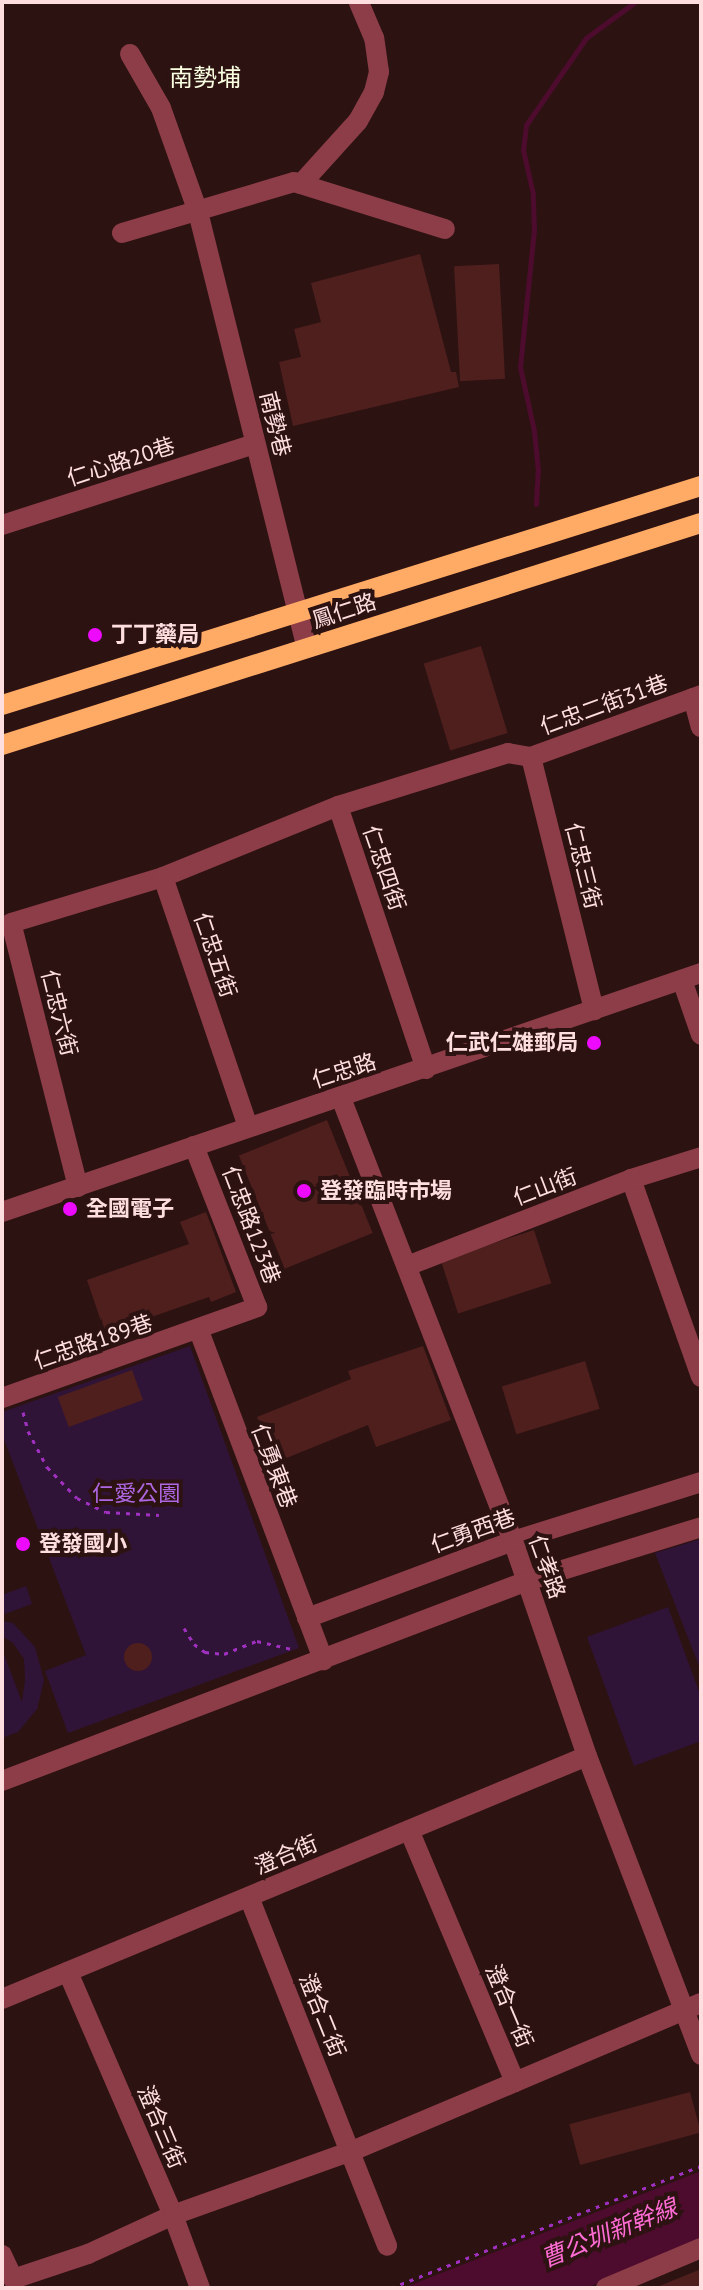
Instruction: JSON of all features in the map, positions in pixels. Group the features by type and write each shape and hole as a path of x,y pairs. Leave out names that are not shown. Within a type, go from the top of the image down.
{"main road":[{"name":"鳳仁路","path":"2,705 296,610 701,486"},
{"name":"鳳仁路","path":"2,745 701,523"}],"street":[{"path":"301,184 358,121 374,92 379,72 374,38 359,2"},
{"name":"南勢巷","path":"130,54 161,108 198,212 307,648"},
{"path":"122,233 281,184 301,184 445,229"},
{"name":"仁心路20巷","path":"2,525 255,444"},
{"path":"697,697 701,727"},
{"name":"仁忠二街31巷","path":"531,757 697,697"},
{"name":"仁忠四街","path":"426,1069 338,806 508,753 531,757"},
{"name":"仁忠三街","path":"531,757 594,1010"},
{"path":"163,877 338,806"},
{"name":"仁忠六街","path":"78,1187 7,924 163,877"},
{"name":"仁忠五街","path":"163,877 248,1127"},
{"path":"692,976 701,1035"},
{"name":"仁忠路","path":"2,1212 692,976"},
{"name":"仁孝路","path":"341,1098 513,1541 587,1756 693,2008 701,2055"},
{"name":"仁忠路123巷","path":"194,1146 257,1307 199,1331"},
{"name":"仁山街","path":"407,1266 631,1179 701,1157"},
{"path":"631,1179 701,1377"},
{"name":"仁忠路189巷","path":"10,1396 199,1331"},
{"name":"仁勇東巷","path":"199,1331 307,1618"},
{"name":"仁勇西巷","path":"307,1618 513,1541 701,1482"},
{"path":"2,1781 527,1581 701,1527"},
{"path":"307,1618 323,1660"},
{"name":"澄合街","path":"2,1999 587,1756"},
{"name":"澄合一街","path":"173,2215 352,2151 515,2082 409,1830"},
{"name":"澄合二街","path":"249,1897 387,2246"},
{"name":"澄合三街","path":"68,1972 173,2215 200,2288"},
{"path":"515,2082 693,2008"},
{"path":"2,2255 8,2281 88,2254 173,2215"},
{"path":"606,2288 701,2248"}],"path":[{"path":"10,1396 47,1467 77,1498 106,1512 159,1515"},
{"path":"184,1628 194,1644 205,1652 224,1654 257,1641 323,1660"},
{"path":"391,2288 701,2166"}],"green space":[{"name":"仁愛公園","path":"190,1346 299,1648 68,1733 45,1671 86,1655 2,1434 2,1412"},
{"path":"701,1539 701,1671 655,1553"},
{"path":"26,1586 32,1604 2,1615 2,1595"},
{"path":"668,1607 701,1697 701,1741 634,1766 587,1637"},
{"path":"2,1621 13,1623 35,1647 44,1680 37,1709 18,1732 2,1738 2,1649 22,1702 25,1680 24,1659 13,1643 2,1636"}],"water":[{"name":"曹公圳新幹線","path":"701,2171 701,2245 586,2288 403,2288"}],"building":[{"path":"420,254 451,372 456,372 459,387 293,426 279,362 301,357 294,329 321,322 311,283"},
{"path":"499,264 505,379 460,381 454,266"},
{"path":"481,646 508,733 450,751 424,664"},
{"name":"登發臨時市場","path":"327,1120 373,1233 285,1269 239,1156"},
{"path":"206,1212 236,1292 211,1302 209,1297 105,1333 87,1280 189,1244 180,1222"},
{"path":"534,1230 551,1283 458,1314 441,1260"},
{"path":"423,1346 451,1420 376,1447 368,1425 274,1463 257,1417 351,1379 348,1371"},
{"path":"585,1361 600,1409 516,1434 502,1386"},
{"path":"132,1370 143,1400 69,1427 58,1397"},
{"path":"138,1643 148,1647 152,1657 148,1667 138,1671 128,1667 124,1657 128,1647"},
{"path":"690,2092 701,2133 580,2165 569,2124"},
{"path":"701,2269 701,2288 657,2288 657,2287"}],"waterway":[{"path":"536,504 538,471 534,431 520,367 534,230 533,194 523,150 526,125 586,38 635,2"}],"place":[{"name":"丁丁藥局","path":"95,635"},
{"name":"仁武仁雄郵局","path":"594,1043"},
{"name":"登發臨時市場","path":"304,1191"},
{"name":"全國電子","path":"70,1209"},
{"name":"登發國小","path":"23,1544"}],"district":[{"name":"南勢埔","path":"205,78"}]}
